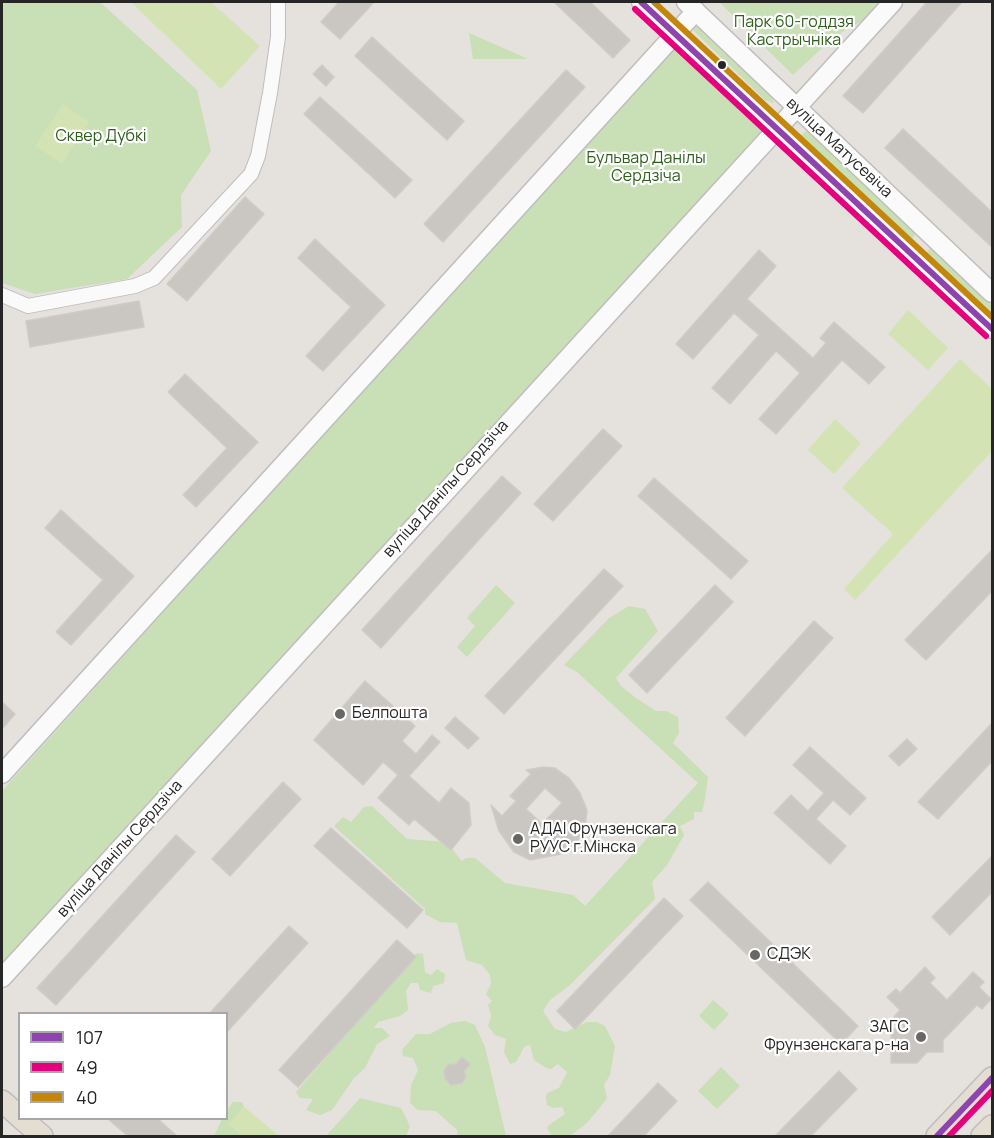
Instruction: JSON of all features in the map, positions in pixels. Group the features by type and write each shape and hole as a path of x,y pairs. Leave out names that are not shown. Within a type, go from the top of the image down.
{"main road":[{"path":"937,1137 993,1078"},
{"path":"2,1101 18,1116"},
{"path":"22,1120 42,1137"},
{"path":"982,1137 993,1126"}],"street":[{"path":"2,295 28,306 135,286 154,278 251,174 258,156 270,93 278,37 278,2"},
{"name":"вуліца Матусевіча","path":"641,2 775,129 993,329"},
{"name":"вуліца Данілы Сердзіча","path":"2,978 893,2"},
{"path":"2,774 675,35 691,6"},
{"name":"вуліца Матусевіча","path":"691,6 993,294"},
{"path":"911,254 930,234"}],"green space":[{"name":"Сквер Дубкі","path":"2,2 100,2 197,90 211,151 181,195 182,227 127,279 35,294 2,283"},
{"path":"131,2 211,2 260,46 221,89"},
{"name":"Парк 60-годдзя Кастрычніка","path":"719,2 881,2 862,21 835,36 793,75"},
{"path":"693,26 698,27 771,96 774,103 765,100 694,31"},
{"path":"469,33 528,59 473,59"},
{"name":"Бульвар Данілы Сердзіча","path":"675,44 764,132 2,971 2,791"},
{"path":"63,104 89,122 62,164 35,146"},
{"path":"808,130 917,233 912,239 800,136"},
{"path":"930,248 992,306 992,316 926,253"},
{"path":"908,310 948,348 928,370 888,334"},
{"path":"960,359 992,389 992,451 855,600 844,589 893,534 842,488"},
{"path":"835,419 861,443 834,474 808,450"},
{"path":"496,585 515,603 467,657 457,647 475,626 467,618"},
{"path":"629,606 645,609 658,631 616,678 621,686 656,711 666,711 678,717 679,733 673,743 708,777 705,799 702,812 694,812 694,819 680,826 684,835 667,865 652,882 655,899 569,986 550,1000 543,1011 555,1029 566,1032 587,1022 597,1022 605,1026 615,1046 610,1075 604,1085 607,1098 587,1123 570,1136 552,1136 547,1128 565,1114 562,1107 553,1108 547,1105 547,1093 559,1088 567,1072 558,1064 551,1069 534,1060 530,1045 525,1046 516,1062 510,1064 504,1052 506,1039 495,1035 488,1026 491,1016 488,1005 492,1001 486,994 491,984 490,975 482,965 466,960 457,923 440,922 425,914 425,909 334,826 343,817 351,822 364,807 372,806 407,839 446,842 462,861 466,858 475,858 505,883 573,895 585,906 698,783 577,672 564,665 609,618"},
{"path":"417,953 423,954 425,972 431,975 437,969 445,974 444,983 433,986 431,993 420,990 418,983 411,983 406,991 408,1010 400,1016 378,1022 374,1028 382,1028 390,1036 377,1044 365,1068 354,1078 332,1110 320,1115 306,1110 313,1099 300,1098 296,1092"},
{"path":"713,1000 729,1014 714,1030 699,1016"},
{"path":"465,1021 475,1025 485,1047 506,1136 458,1136 457,1130 436,1111 418,1110 410,1103 411,1085 418,1070 413,1058 403,1056 402,1050 416,1034 430,1034 451,1023"},
{"path":"721,1067 740,1086 717,1109 698,1091"},
{"path":"360,1098 401,1108 410,1126 406,1136 326,1136"},
{"path":"233,1102 242,1102 244,1107 229,1124 243,1136 214,1136 222,1120 228,1120 228,1110"},
{"path":"244,1107 279,1136 243,1136 229,1124"}],"building":[{"path":"339,2 374,2 340,39 321,22"},
{"path":"554,2 590,2 630,40 613,58"},
{"path":"927,2 962,2 863,113 843,96"},
{"path":"372,37 464,121 447,140 355,56"},
{"path":"322,65 334,77 326,86 313,74"},
{"path":"566,70 585,87 443,242 424,224"},
{"path":"320,97 412,180 395,198 304,114"},
{"path":"903,129 993,213 993,248 885,148"},
{"path":"245,197 264,214 187,301 167,284"},
{"path":"315,239 385,305 323,371 306,356 351,307 298,258"},
{"path":"759,250 776,266 747,299 813,358 826,343 820,338 834,322 885,367 869,384 842,360 776,434 759,419 800,373 776,351 730,404 712,388 759,335 734,313 693,359 676,344"},
{"path":"139,301 144,327 30,347 26,321"},
{"path":"185,374 258,442 196,507 183,495 227,448 168,392"},
{"path":"603,429 622,446 553,521 534,504"},
{"path":"502,476 521,493 381,648 362,630"},
{"path":"654,478 748,561 731,579 638,496"},
{"path":"61,510 134,576 71,645 56,632 103,580 45,528"},
{"path":"993,549 993,590 926,660 905,640"},
{"path":"604,569 623,586 504,714 485,696"},
{"path":"715,585 733,602 647,693 629,675"},
{"path":"814,621 833,638 745,736 726,718"},
{"path":"365,681 415,726 402,741 416,754 432,735 440,742 409,776 439,803 451,788 469,803 471,825 451,850 414,819 409,825 378,798 398,775 383,762 363,785 314,740"},
{"path":"2,702 15,714 2,729"},
{"path":"455,717 479,738 468,749 445,728"},
{"path":"993,722 993,760 938,819 918,802"},
{"path":"907,739 917,749 899,766 889,756"},
{"path":"810,747 866,798 850,815 833,800 816,819 846,846 830,864 774,813 791,795 808,811 824,793 793,765"},
{"path":"555,768 569,778 580,793 587,810 585,828 577,842 561,854 530,860 514,852 499,831 491,805 502,816 516,801 510,796 531,774 526,770","holes":["545,788 562,803 542,824 526,809"]},
{"path":"283,782 301,799 230,876 212,859"},
{"path":"331,828 423,910 407,928 314,846"},
{"path":"176,835 195,852 56,1005 37,988"},
{"path":"993,855 993,891 950,935 932,917"},
{"path":"708,882 858,1026 841,1044 690,900"},
{"path":"664,898 683,916 575,1029 557,1011"},
{"path":"289,926 308,943 228,1031 228,1012 211,1012"},
{"path":"397,940 416,957 298,1087 279,1070"},
{"path":"925,967 935,978 930,983 947,1000 973,972 984,982 979,987 991,999 982,1009 977,1005 943,1040 943,1052 927,1052 917,1063 891,1063 891,1029 906,1029 894,1017 900,1010 887,997 896,989 900,993"},
{"path":"462,1057 470,1064 464,1071 466,1076 462,1083 451,1085 445,1078 444,1071 448,1065 456,1064"},
{"path":"839,1071 857,1089 810,1137 774,1137"},
{"path":"658,1083 677,1101 643,1137 607,1137"},
{"path":"109,1120 159,1120 178,1137 129,1137"}],"transit line":[{"name":"107","path":"641,2 992,329"},
{"name":"40","path":"654,2 992,317"},
{"name":"49","path":"635,9 986,336"},
{"name":"107","path":"937,1136 992,1078"},
{"name":"49","path":"949,1136 992,1091"}],"place":[{"name":"Белпошта","path":"340,714"},
{"name":"АДАІ Фрунзенскага РУУС г.Мінска","path":"518,839"},
{"name":"СДЭК","path":"755,955"},
{"name":"ЗАГС Фрунзенскага р-на","path":"921,1037"}]}
